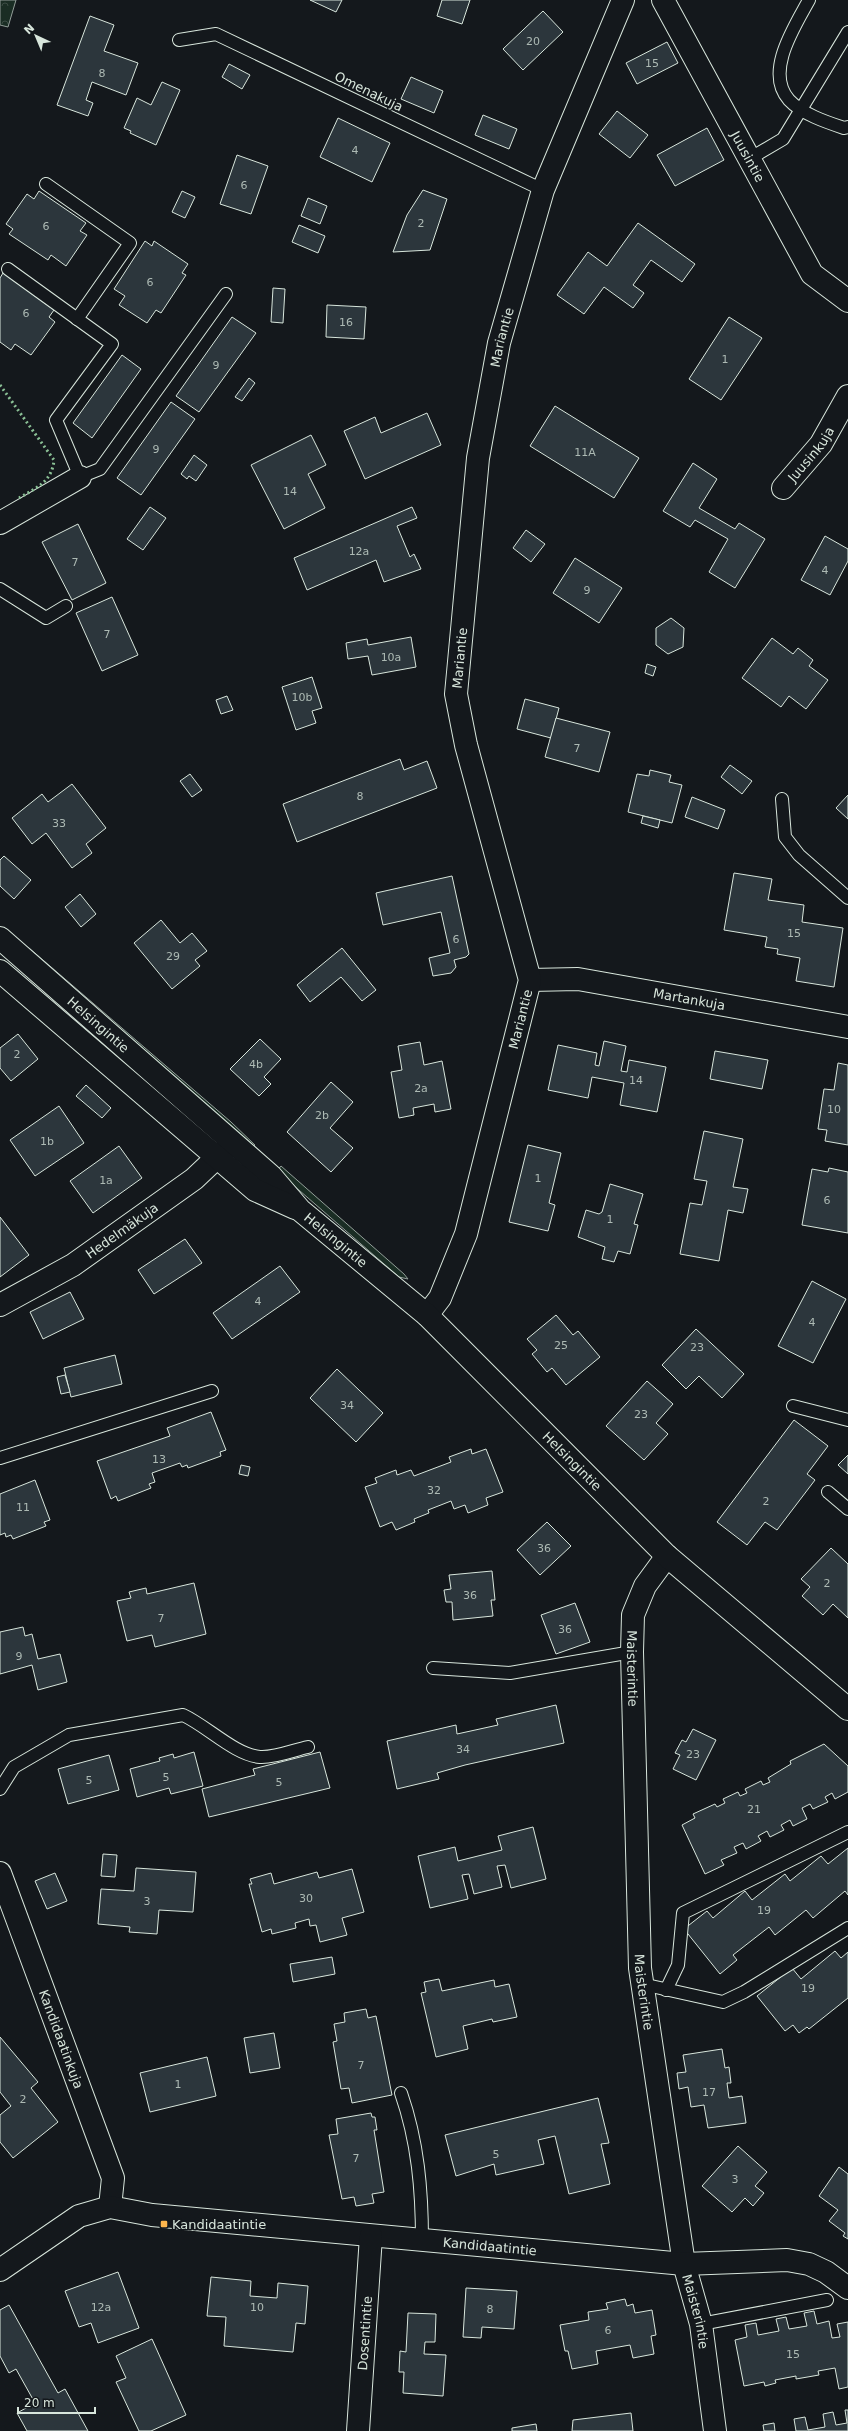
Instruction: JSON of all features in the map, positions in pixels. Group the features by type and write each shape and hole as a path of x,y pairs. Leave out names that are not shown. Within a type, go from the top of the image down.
{"street":[{"name":"Mariantie","path":"427,1315 440,1298 466,1234 530,980 466,745 456,694 478,458 500,343 543,190 623,0"},
{"name":"Juusintie","path":"663,0 812,274 848,301"},
{"name":"Juusinkuja","path":"782,488 821,444 848,396"},
{"path":"0,523 80,477"},
{"name":"Helsingintie","path":"0,938 271,1176 300,1210 427,1315 667,1556 848,1709"},
{"name":"Helsingintie","path":"0,971 255,1190 300,1210"},
{"name":"Martankuja","path":"530,980 578,979 848,1027"},
{"name":"Hedelmäkuja","path":"0,1305 72,1265 194,1179 233,1142"},
{"name":"Maisterintie","path":"667,1556 644,1586 633,1615 632,1652 638,1900 642,1984 684,2264 701,2324 715,2431"},
{"name":"Kandidaatinkuja","path":"0,1873 113,2178 110,2207"},
{"name":"Kandidaatintie","path":"0,2270 79,2216 110,2207 146,2214 422,2241 684,2264 787,2260 809,2264 826,2272 848,2288"},
{"name":"Dosentintie","path":"358,2431 371,2236"}],"lane":[{"path":"809,0 795,25 782,59 779,80 790,100 801,109 844,128 848,127"},
{"path":"750,159 783,139 848,32"},
{"name":"Omenakuja","path":"179,40 216,34 543,190"},
{"path":"46,184 130,243 77,319"},
{"path":"8,269 112,344 56,420 80,477 100,469 226,294"},
{"path":"0,589 46,618 66,606"},
{"path":"782,799 785,837 798,855 848,898"},
{"path":"0,1458 212,1391"},
{"path":"793,1406 848,1420"},
{"path":"828,1492 848,1509"},
{"path":"434,1668 510,1673 632,1652"},
{"path":"0,1789 14,1767 69,1735 183,1715 198,1721 244,1753 261,1757 308,1747"},
{"path":"666,1990 678,1965 683,1913 848,1832"},
{"path":"642,1984 723,2002 744,1992 848,1928"},
{"path":"401,2093 410,2118 422,2190 422,2241"},
{"path":"701,2324 827,2300"}],"green space":[{"path":"0,0 16,0 8,27 0,25"},
{"path":"29,948 231,1122 255,1145 252,1148 25,950"},
{"path":"281,1166 408,1279 399,1277 277,1171"}],"building":[{"path":"310,0 342,0 336,12"},
{"path":"442,0 470,0 462,24 437,16"},
{"path":"543,11 563,32 523,70 503,49"},
{"path":"90,16 114,25 104,51 138,63 126,95 92,82 86,100 93,103 88,116 57,105"},
{"path":"667,42 678,63 637,84 626,63"},
{"path":"229,64 250,75 242,89 222,77"},
{"path":"411,77 443,91 434,113 401,99"},
{"path":"162,82 180,90 156,145 130,133 131,131 124,128 137,98 151,105"},
{"path":"617,111 648,135 630,158 599,134"},
{"path":"483,115 517,129 509,149 475,135"},
{"path":"338,118 390,143 372,182 320,157"},
{"path":"707,128 724,160 675,186 657,155"},
{"path":"237,155 268,166 251,214 220,204"},
{"path":"423,190 447,199 430,250 393,252 407,215"},
{"path":"39,191 86,223 80,231 87,235 66,266 51,255 48,260 9,234 13,229 6,224 27,194 34,199"},
{"path":"182,191 195,197 185,218 172,212"},
{"path":"308,198 327,206 320,224 301,216"},
{"path":"638,223 695,264 682,282 651,260 633,285 644,293 633,308 604,287 584,314 557,295 588,252 607,266"},
{"path":"299,225 325,236 318,253 292,242"},
{"path":"145,241 152,246 154,241 188,264 182,273 186,275 161,313 156,310 147,323 119,305 125,296 114,289"},
{"path":"3,273 54,310 49,317 55,322 31,355 15,344 11,350 0,342 0,278"},
{"path":"273,288 285,289 283,323 271,322"},
{"path":"327,305 366,307 364,339 326,337"},
{"path":"232,317 256,333 199,412 176,396"},
{"path":"729,317 762,338 721,400 689,379"},
{"path":"122,355 141,369 92,438 73,423"},
{"path":"249,378 255,383 242,401 235,397"},
{"path":"171,402 195,419 141,495 117,478"},
{"path":"555,406 639,458 614,498 530,446"},
{"path":"427,413 441,445 365,479 344,431 375,417 381,433"},
{"path":"311,435 326,465 308,474 325,508 284,529 251,465"},
{"path":"194,455 207,465 196,481 189,476 187,479 181,474"},
{"path":"693,463 717,479 699,508 735,529 739,523 765,539 735,588 709,572 728,539 695,520 690,527 663,511"},
{"path":"150,507 166,518 143,550 127,539"},
{"path":"412,507 417,518 397,526 410,557 414,554 421,569 384,582 376,560 307,590 294,558"},
{"path":"78,524 106,583 72,600 42,542"},
{"path":"526,530 545,544 531,562 513,548"},
{"path":"825,536 848,549 848,561 830,595 801,580"},
{"path":"575,558 622,588 599,623 553,593"},
{"path":"112,597 138,655 102,671 76,613"},
{"path":"671,618 684,628 683,647 668,654 656,645 656,628"},
{"path":"411,637 416,667 372,675 368,656 348,659 346,643 367,639 368,645"},
{"path":"772,638 793,654 798,648 813,660 809,666 828,680 806,709 789,696 781,707 742,678"},
{"path":"647,664 656,667 653,676 645,673"},
{"path":"312,677 322,708 312,711 316,723 296,730 282,687"},
{"path":"227,696 233,710 221,714 216,700"},
{"path":"525,699 559,708 551,738 517,729"},
{"path":"556,718 610,732 599,772 545,757"},
{"path":"400,759 404,770 427,761 437,788 297,842 283,804"},
{"path":"730,765 752,781 742,794 721,777"},
{"path":"650,770 671,775 669,782 682,785 672,823 628,812 637,774 649,776"},
{"path":"190,774 202,790 192,797 180,781"},
{"path":"72,784 106,828 86,844 92,853 72,868 46,833 32,844 12,818 42,794 48,802"},
{"path":"848,795 848,819 836,808"},
{"path":"692,797 725,810 718,829 685,817"},
{"path":"643,816 660,820 658,828 641,823"},
{"path":"4,856 31,880 14,899 0,886 0,860"},
{"path":"734,873 772,879 768,900 804,905 802,922 843,928 834,987 796,981 800,958 777,954 778,949 765,947 767,937 724,930"},
{"path":"452,876 469,954 466,957 454,960 456,967 451,973 433,976 429,958 450,953 441,912 383,925 376,893"},
{"path":"80,894 96,914 81,927 65,907"},
{"path":"161,920 180,943 192,933 207,951 195,960 200,966 172,989 134,943"},
{"path":"342,948 376,990 362,1001 341,977 310,1002 297,985"},
{"path":"18,1034 38,1059 11,1081 0,1068 0,1048"},
{"path":"260,1039 281,1059 264,1077 271,1084 259,1096 230,1069"},
{"path":"604,1041 626,1046 621,1071 627,1072 629,1060 666,1067 657,1112 620,1105 624,1083 592,1077 588,1098 548,1090 558,1045 597,1053 595,1065 599,1066"},
{"path":"420,1042 424,1065 442,1061 451,1109 435,1112 434,1104 413,1108 414,1115 399,1118 391,1072 402,1070 398,1046"},
{"path":"715,1051 768,1060 762,1089 710,1079"},
{"path":"838,1063 848,1065 848,1145 825,1141 827,1130 818,1129 824,1089 834,1090"},
{"path":"331,1082 353,1102 330,1128 353,1148 331,1172 287,1132"},
{"path":"86,1085 111,1108 102,1118 76,1096"},
{"path":"59,1106 84,1143 35,1176 10,1140"},
{"path":"704,1131 743,1139 733,1187 748,1189 743,1213 728,1210 719,1261 680,1254 690,1203 702,1205 707,1181 694,1179"},
{"path":"528,1145 561,1153 549,1203 555,1205 548,1231 509,1222"},
{"path":"119,1146 142,1178 93,1213 70,1181"},
{"path":"829,1168 848,1172 848,1233 802,1225 812,1169 828,1172"},
{"path":"610,1184 643,1194 634,1224 638,1225 630,1254 618,1251 614,1262 602,1259 605,1247 578,1237 586,1210 599,1214 602,1212"},
{"path":"0,1217 29,1255 0,1277"},
{"path":"185,1239 202,1263 154,1294 138,1270"},
{"path":"280,1266 300,1292 232,1339 213,1313"},
{"path":"812,1281 846,1299 813,1363 778,1346"},
{"path":"70,1292 84,1319 43,1339 30,1312"},
{"path":"556,1315 573,1335 578,1331 600,1357 566,1385 552,1368 547,1372 532,1354 537,1350 527,1339"},
{"path":"696,1329 744,1374 722,1398 699,1376 686,1389 662,1365"},
{"path":"115,1355 122,1384 71,1397 64,1368"},
{"path":"337,1369 383,1413 356,1442 310,1398"},
{"path":"65,1375 70,1392 61,1394 57,1377"},
{"path":"647,1381 673,1404 656,1423 668,1434 644,1460 606,1426"},
{"path":"211,1412 226,1450 220,1452 221,1456 188,1468 187,1465 182,1467 180,1463 152,1473 155,1482 149,1484 151,1488 118,1501 116,1496 111,1499 97,1461 170,1436 167,1428"},
{"path":"794,1420 828,1446 807,1474 815,1480 777,1530 765,1522 747,1545 717,1522"},
{"path":"471,1449 472,1454 486,1449 503,1492 486,1498 488,1505 468,1513 465,1505 454,1509 451,1501 428,1510 429,1513 414,1519 415,1522 396,1530 392,1522 380,1527 365,1487 377,1483 375,1478 396,1470 397,1475 411,1470 414,1476 451,1462 449,1457"},
{"path":"848,1455 848,1474 838,1465"},
{"path":"241,1465 250,1467 248,1476 239,1474"},
{"path":"35,1480 50,1520 44,1522 46,1526 13,1539 11,1535 6,1537 5,1533 0,1535 0,1494"},
{"path":"547,1522 571,1546 540,1575 517,1550"},
{"path":"831,1548 848,1564 848,1618 833,1604 823,1615 802,1596 810,1587 801,1579"},
{"path":"492,1571 495,1600 491,1600 493,1616 453,1620 452,1602 446,1602 444,1590 451,1589 449,1575"},
{"path":"194,1583 206,1634 155,1647 152,1635 127,1641 117,1601 131,1598 129,1592 146,1588 147,1594"},
{"path":"575,1603 590,1642 556,1654 541,1615"},
{"path":"23,1627 25,1636 32,1634 38,1659 60,1654 67,1682 38,1690 32,1665 0,1674 0,1632"},
{"path":"556,1705 564,1743 465,1765 437,1773 439,1779 397,1789 387,1741 456,1725 457,1734 498,1725 496,1719"},
{"path":"693,1729 716,1740 696,1780 673,1769 680,1755 675,1753 682,1740 686,1742"},
{"path":"824,1744 848,1766 848,1792 835,1799 832,1793 825,1797 828,1802 813,1809 810,1804 802,1808 807,1819 793,1826 790,1820 781,1825 784,1830 770,1837 767,1831 758,1836 761,1841 746,1849 743,1843 734,1847 737,1853 721,1860 724,1865 705,1874 682,1825 695,1818 693,1814 715,1804 717,1807 725,1803 723,1799 738,1792 740,1796 747,1793 745,1789 761,1781 763,1785 770,1782 768,1778 791,1764 790,1761"},
{"path":"194,1752 203,1786 171,1794 169,1788 137,1797 130,1769 160,1761 159,1758 173,1754 174,1758"},
{"path":"320,1752 330,1788 209,1817 202,1789 255,1775 253,1769"},
{"path":"109,1755 119,1790 68,1804 58,1769"},
{"path":"533,1827 546,1879 511,1888 505,1865 497,1866 502,1887 474,1894 469,1874 462,1875 468,1899 430,1908 418,1856 455,1847 458,1861 502,1850 498,1836"},
{"path":"848,1848 848,1895 845,1891 813,1918 806,1910 775,1935 769,1927 733,1955 737,1960 720,1974 684,1929 707,1911 713,1918 745,1891 752,1900 785,1874 790,1881 821,1856 828,1864"},
{"path":"103,1854 117,1855 115,1877 101,1876"},
{"path":"136,1868 196,1872 193,1912 159,1910 157,1934 129,1932 130,1927 98,1924 101,1889 134,1891"},
{"path":"352,1869 364,1912 342,1918 347,1935 320,1942 316,1925 310,1926 309,1919 295,1923 296,1928 272,1934 271,1929 262,1932 249,1884 252,1884 250,1879 271,1873 274,1884 317,1872 319,1878"},
{"path":"55,1873 67,1901 47,1909 35,1881"},
{"path":"835,1951 841,1958 848,1952 848,1998 809,2029 807,2027 799,2033 793,2025 785,2031 757,1996 792,1968 801,1979"},
{"path":"332,1957 335,1974 293,1982 290,1964"},
{"path":"439,1979 442,1991 494,1980 495,1987 509,1984 517,2017 493,2022 492,2019 463,2026 468,2049 436,2057 421,1993 426,1992 424,1982"},
{"path":"366,2009 368,2018 376,2016 392,2095 352,2103 349,2088 341,2089 333,2042 337,2041 334,2024 345,2022 344,2013"},
{"path":"274,2033 280,2068 250,2073 244,2038"},
{"path":"0,2037 38,2082 31,2088 58,2122 13,2158 0,2142 0,2115 11,2106 0,2092"},
{"path":"722,2049 725,2068 729,2067 731,2083 727,2083 729,2098 742,2096 746,2123 708,2128 704,2105 691,2107 688,2087 679,2089 677,2073 686,2072 683,2055"},
{"path":"207,2057 216,2096 150,2112 140,2073"},
{"path":"598,2098 609,2143 601,2144 610,2184 569,2194 555,2136 538,2140 544,2164 496,2175 494,2164 456,2176 445,2135"},
{"path":"371,2113 372,2117 375,2117 377,2130 374,2130 384,2192 372,2194 374,2203 356,2206 354,2197 342,2199 329,2135 338,2134 336,2119"},
{"path":"738,2146 767,2172 755,2186 764,2193 753,2206 745,2198 732,2212 702,2186"},
{"path":"839,2167 848,2174 848,2239 843,2236 845,2233 829,2221 838,2210 819,2196"},
{"path":"118,2272 139,2328 98,2343 91,2323 79,2327 65,2291"},
{"path":"211,2277 251,2281 250,2296 277,2298 278,2283 308,2286 305,2324 296,2323 293,2352 224,2346 226,2317 207,2316"},
{"path":"466,2288 517,2291 514,2329 482,2327 481,2338 463,2337"},
{"path":"625,2299 627,2306 633,2304 635,2313 652,2310 656,2335 651,2336 654,2354 633,2358 630,2345 596,2351 598,2364 572,2369 568,2351 565,2351 560,2325 589,2320 588,2312 608,2309 606,2303"},
{"path":"9,2305 58,2393 65,2389 88,2431 27,2431 17,2413 35,2403 16,2369 9,2373 0,2356 0,2310"},
{"path":"814,2311 817,2324 829,2321 832,2338 840,2337 837,2324 848,2322 848,2387 839,2389 835,2368 818,2371 819,2375 796,2379 796,2376 775,2380 776,2383 765,2386 764,2382 744,2386 735,2340 747,2337 745,2325 756,2323 758,2335 779,2331 776,2319 786,2317 789,2329 807,2326 804,2313"},
{"path":"408,2313 436,2314 435,2342 425,2342 424,2354 446,2355 443,2396 403,2393 404,2372 399,2372 400,2351 406,2352"},
{"path":"152,2339 186,2415 151,2431 139,2431 116,2382 126,2378 116,2356"},
{"path":"845,2410 848,2410 848,2431 796,2431 794,2419 805,2417 808,2430 825,2427 823,2414 833,2412 836,2425 847,2423"},
{"path":"631,2413 633,2431 572,2431 573,2420"},
{"path":"774,2423 775,2431 764,2431 763,2425"},
{"path":"536,2424 537,2431 512,2431 512,2428"}],"hedge":[{"path":"0,385 54,460 53,468 47,479 42,484 19,498"}],"place":[{"name":"Kandidaatintie","path":"164,2224"}]}
